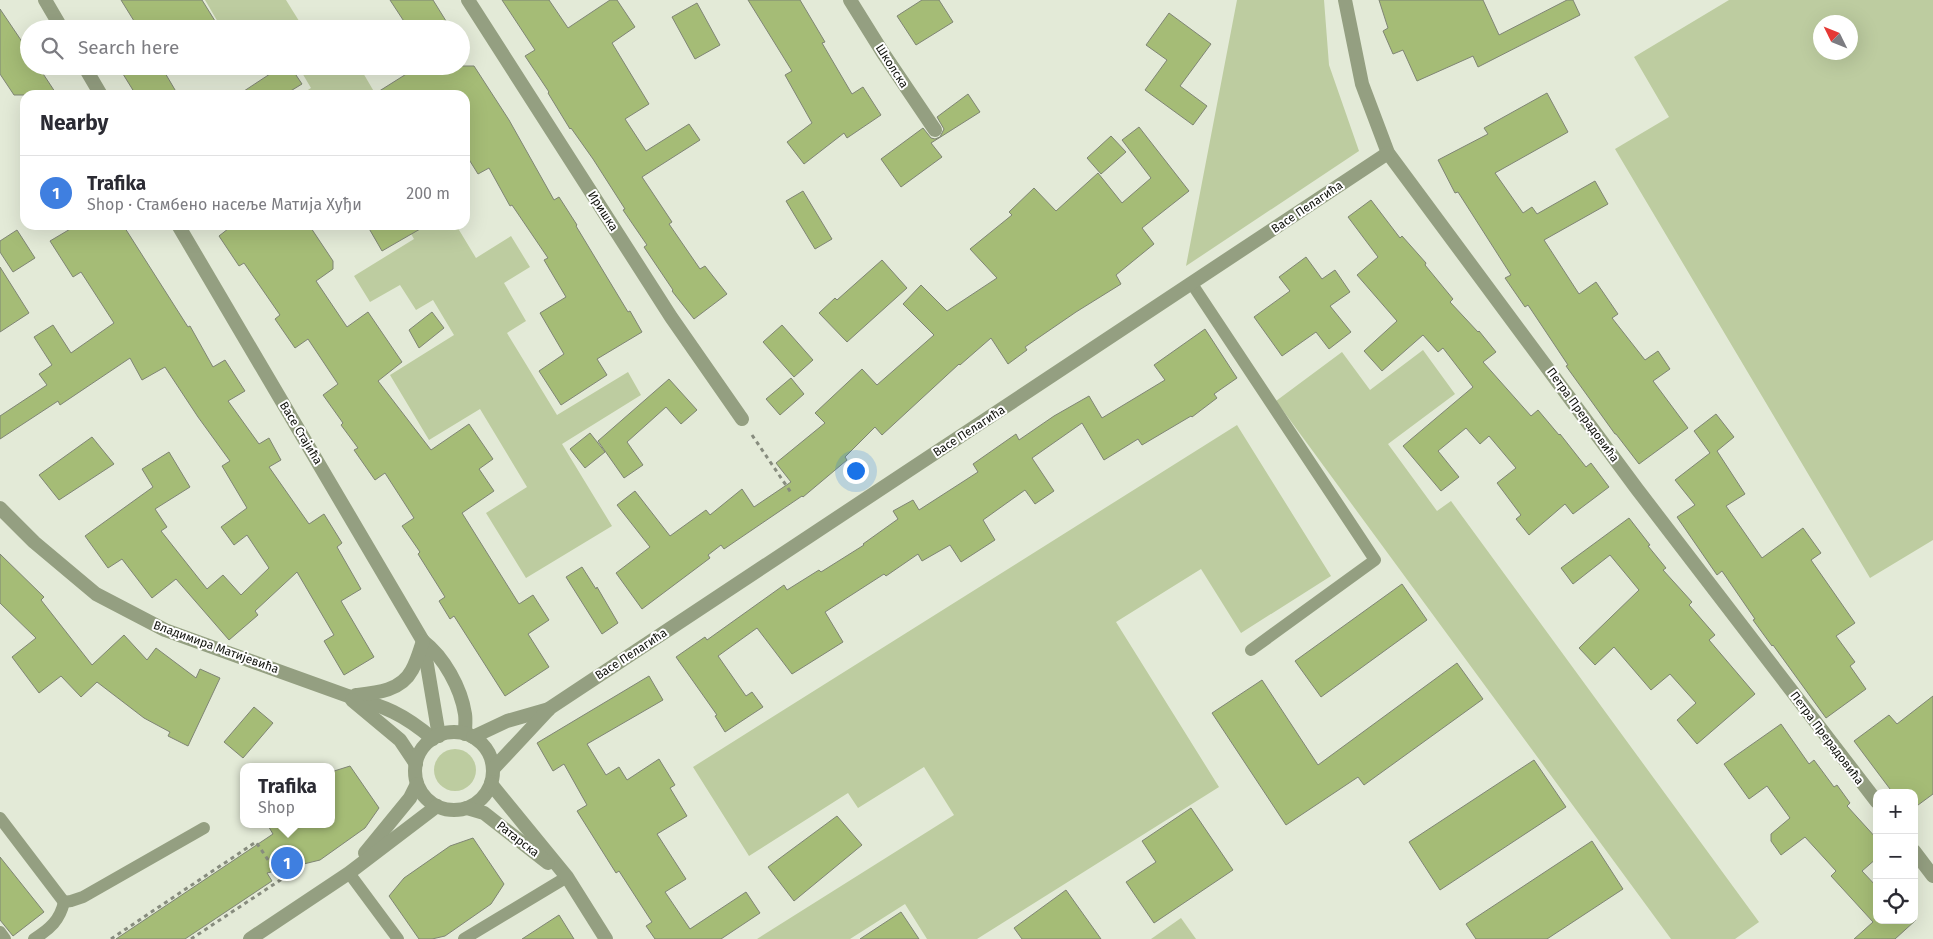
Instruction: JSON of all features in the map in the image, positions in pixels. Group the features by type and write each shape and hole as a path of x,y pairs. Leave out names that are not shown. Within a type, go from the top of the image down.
{"street":[{"path":"45,0 57,20"},
{"name":"Иришка","path":"468,0 676,325 742,420"},
{"name":"Школска","path":"850,0 883,54 935,130"},
{"name":"Петра Прерадовића","path":"1345,0 1362,84 1388,153 1637,489 1873,797"},
{"path":"89,75 98,90"},
{"name":"Васе Пелагића","path":"493,769 550,708 1388,153"},
{"name":"Васе Стајића","path":"181,230 423,641 436,652 454,683 465,715 469,735"},
{"name":"Владимира Матијевића","path":"0,508 34,542 96,594 165,630 348,696 375,703 402,715 436,737"},
{"path":"348,696 382,692 398,684 411,672 423,641"},
{"name":"Васе Стајића","path":"423,641 436,737"},
{"name":"Владимира Матијевића","path":"348,696 400,740 416,764"},
{"name":"Васе Пелагића","path":"469,735 550,708"},
{"path":"452,732 469,735 487,750 493,769 491,784 483,797 467,808 452,810 437,806 425,797 417,784 416,764 422,750 436,737 452,732"},
{"path":"349,873 410,798 417,784"},
{"name":"Ратарска","path":"491,784 567,877 606,939"},
{"path":"250,939 349,873 437,806"},
{"name":"Ратарска","path":"467,808 484,813 567,877"},
{"path":"1918,856 1933,876"}],"lane":[{"path":"1192,284 1375,560 1251,650"},
{"path":"0,818 64,902 62,912 55,924 34,939"},
{"path":"64,902 71,902 83,897 204,828"},
{"path":"349,873 398,939"},
{"path":"464,939 567,877"},
{"path":"0,932 5,939"}],"path":[{"path":"742,420 792,494"},
{"path":"111,939 256,842 281,879"},
{"path":"191,939 294,870"}],"green space":[{"path":"205,0 286,0 298,20 217,20"},
{"path":"1237,0 1324,0 1329,65 1359,151 1186,266"},
{"path":"1729,0 1933,0 1933,540 1870,578 1615,149 1669,117 1634,57"},
{"path":"303,75 364,75 373,90 308,90 311,88"},
{"path":"409,230 459,230 476,258 511,236 530,267 504,283 526,321 507,333 557,415 628,372 641,395 562,444 612,526 526,578 486,513 527,487 480,409 429,440 390,375 454,335 433,300 416,310 400,285 370,302 354,276 414,239"},
{"path":"1423,350 1455,394 1388,444 1437,511 1451,501 1759,922 1735,939 1671,939 1276,401 1342,352 1370,390"},
{"path":"1237,425 1331,576 1241,633 1201,569 1116,622 1219,787 977,939 927,939 905,904 850,939 757,939 954,815 924,767 858,808 848,793 749,856 693,767"},
{"path":"459,749 467,752 473,758 476,770 473,782 467,788 451,791 443,788 437,782 434,766 437,758 443,752"},
{"path":"1181,918 1196,939 1151,939"}],"building":[{"path":"121,0 202,0 214,20 133,20"},
{"path":"390,0 433,0 445,20 403,20"},
{"path":"502,0 549,0 568,28 610,0 617,0 635,27 612,43 649,104 625,119 646,151 689,124 700,140 642,177 672,222 669,224 700,269 705,266 727,294 694,319 672,291 644,247 647,245 623,210 625,209 593,159 570,129 549,92 525,56 535,50"},
{"path":"748,0 800,0 825,42 822,43 852,94 863,87 881,115 847,138 844,133 804,164 787,142 812,123 785,75 792,71"},
{"path":"922,0 939,0 953,22 916,45 897,16"},
{"path":"1379,0 1483,0 1499,35 1567,0 1573,0 1580,15 1478,67 1473,56 1417,81 1403,50 1393,54 1383,31 1388,28"},
{"path":"697,3 720,45 695,59 672,17"},
{"path":"0,9 20,39 20,75 44,75 54,90 20,90 20,95 14,95 0,74"},
{"path":"1169,13 1211,44 1180,86 1207,106 1193,125 1145,90 1167,60 1146,45"},
{"path":"470,66 474,66 509,120 554,200 559,197 642,332 597,359 607,375 561,405 539,371 564,354 540,313 566,297 544,260 548,258 512,205 510,206 489,168 478,174 470,161 470,90 381,90 405,75 470,75"},
{"path":"124,75 166,75 175,90 133,90"},
{"path":"268,75 296,75 302,84 292,90 246,90"},
{"path":"1547,93 1568,132 1495,173 1523,213 1532,207 1537,214 1595,181 1608,204 1544,240 1579,294 1596,282 1618,314 1612,318 1645,360 1658,351 1670,369 1653,381 1688,428 1639,464 1566,366 1568,365 1528,305 1525,307 1505,278 1511,275 1458,192 1455,193 1438,160 1488,134 1484,128"},
{"path":"968,94 980,112 931,143 942,157 901,187 881,159 923,128 931,138 940,137 944,129 937,117"},
{"path":"1139,127 1189,191 1142,228 1154,244 1116,275 1121,284 1025,347 1027,350 1008,364 991,338 959,364 882,435 875,427 845,457 847,460 803,497 724,549 721,545 708,555 710,558 642,609 616,573 650,547 617,505 635,491 670,536 706,510 710,515 742,489 754,507 791,482 776,463 825,423 815,413 862,369 877,385 934,335 903,304 921,285 947,311 997,278 970,249 1012,215 1009,212 1034,188 1056,211 1098,173 1122,203 1151,178 1122,140"},
{"path":"1111,136 1126,152 1101,174 1087,158"},
{"path":"803,191 832,239 815,249 786,201"},
{"path":"1371,200 1400,238 1402,236 1426,263 1425,265 1453,299 1450,302 1479,331 1496,352 1483,362 1531,416 1538,410 1586,467 1591,463 1609,487 1573,514 1565,504 1529,535 1516,519 1521,515 1497,483 1516,468 1489,436 1480,444 1466,428 1438,451 1459,477 1441,491 1403,446 1473,387 1443,348 1438,352 1423,335 1382,371 1364,351 1397,321 1357,275 1378,257 1348,217"},
{"path":"17,230 35,258 13,272 0,252 0,241"},
{"path":"69,230 126,230 188,327 190,326 213,367 225,360 245,391 228,401 259,444 269,438 281,460 269,467 309,524 324,514 342,543 337,547 361,589 341,601 374,657 344,675 324,641 334,635 297,572 255,611 258,615 229,640 176,579 152,598 122,559 108,568 85,536 153,487 142,469 169,452 190,487 155,509 167,527 161,531 207,589 223,575 241,595 269,568 247,535 234,545 221,527 247,508 222,466 230,461 165,367 142,380 130,358 60,405 58,401 0,439 0,416 47,385 39,374 52,365 34,337 53,325 71,353 114,323 81,272 73,277 50,241"},
{"path":"227,230 312,230 333,261 333,269 316,281 347,327 368,312 402,362 378,381 431,450 469,424 493,459 479,469 494,491 462,513 519,604 533,595 549,620 528,634 549,667 505,696 454,616 450,619 439,601 445,597 418,554 420,552 402,526 414,518 385,473 375,480 354,450 358,448 341,425 343,423 323,395 338,384 308,339 295,348 275,319 280,315 244,263 239,266 219,236"},
{"path":"370,230 418,230 382,251"},
{"path":"1306,257 1322,279 1335,270 1350,292 1330,306 1351,332 1329,349 1316,332 1282,356 1254,317 1290,291 1279,277"},
{"path":"882,260 907,288 847,342 819,313 835,298 837,300"},
{"path":"0,267 29,313 0,332"},
{"path":"432,312 444,328 419,348 409,330"},
{"path":"782,325 813,360 794,377 763,342"},
{"path":"1205,329 1237,378 1214,394 1217,398 1192,417 1142,445 1138,439 1104,460 1082,423 1032,458 1054,491 1035,504 1025,490 983,520 995,540 961,562 950,545 922,561 918,554 886,576 884,574 825,612 843,642 792,674 757,628 718,656 746,696 752,692 763,707 725,732 715,716 717,715 676,657 705,637 707,640 784,585 787,590 819,570 821,572 864,545 898,519 893,511 913,500 919,510 978,472 973,464 1016,434 1019,440 1054,416 1089,396 1102,418 1165,380 1154,365"},
{"path":"791,378 804,394 780,415 766,399"},
{"path":"669,379 697,410 681,424 666,407 627,442 643,465 624,478 598,441"},
{"path":"1716,414 1734,437 1717,451 1745,494 1726,506 1762,558 1803,528 1821,553 1811,560 1855,623 1836,636 1855,662 1850,666 1866,689 1826,718 1753,620 1755,619 1722,571 1717,575 1677,517 1695,505 1675,480 1710,453 1694,431"},
{"path":"590,433 605,452 585,468 570,449"},
{"path":"92,437 114,464 59,500 39,475"},
{"path":"1629,518 1666,568 1663,570 1692,602 1689,605 1715,635 1709,640 1755,694 1697,744 1677,720 1696,703 1670,674 1651,690 1614,647 1595,665 1579,648 1639,590 1610,555 1573,584 1561,568"},
{"path":"0,554 44,597 41,600 92,665 124,635 147,660 156,648 196,678 200,669 220,678 188,746 168,736 170,732 144,718 97,682 81,697 61,676 39,693 12,657 36,638 0,603"},
{"path":"582,567 596,589 597,587 618,623 602,634 566,577"},
{"path":"1402,584 1427,620 1321,697 1295,661"},
{"path":"1457,663 1483,699 1364,785 1358,777 1286,825 1212,713 1262,680 1318,765"},
{"path":"649,676 663,700 587,744 606,775 619,767 627,780 659,759 675,785 670,788 687,816 657,834 686,879 665,892 690,929 746,892 760,913 721,939 655,939 646,926 652,922 619,871 616,873 577,811 587,805 564,764 553,771 537,743"},
{"path":"1933,696 1933,794 1918,805 1918,789 1890,789 1854,741 1889,715 1897,724"},
{"path":"254,707 273,723 243,758 224,742"},
{"path":"1781,724 1809,764 1814,760 1834,787 1837,785 1850,803 1847,806 1873,835 1873,861 1862,871 1873,883 1873,922 1831,876 1836,871 1805,837 1781,855 1771,841 1771,834 1790,818 1767,786 1749,799 1724,764"},
{"path":"1534,760 1566,807 1440,890 1409,842"},
{"path":"350,766 379,808 365,828 320,860 267,873 272,881 185,939 116,939 273,834 269,828 335,828 335,771"},
{"path":"1191,808 1233,870 1154,923 1126,882 1156,862 1142,841"},
{"path":"837,816 862,845 794,901 768,867"},
{"path":"473,838 504,884 491,904 445,936 419,939 389,896 404,878 450,846"},
{"path":"1592,841 1623,889 1547,939 1476,939 1466,924"},
{"path":"0,857 44,912 13,936 0,920"},
{"path":"1066,890 1101,939 1022,939 1014,928"},
{"path":"901,912 919,939 860,939"},
{"path":"559,915 574,939 522,939"},
{"path":"1873,922 1873,924 1912,924 1895,939 1854,939"}],"place":[{"name":"Trafika","path":"287,863"}]}
